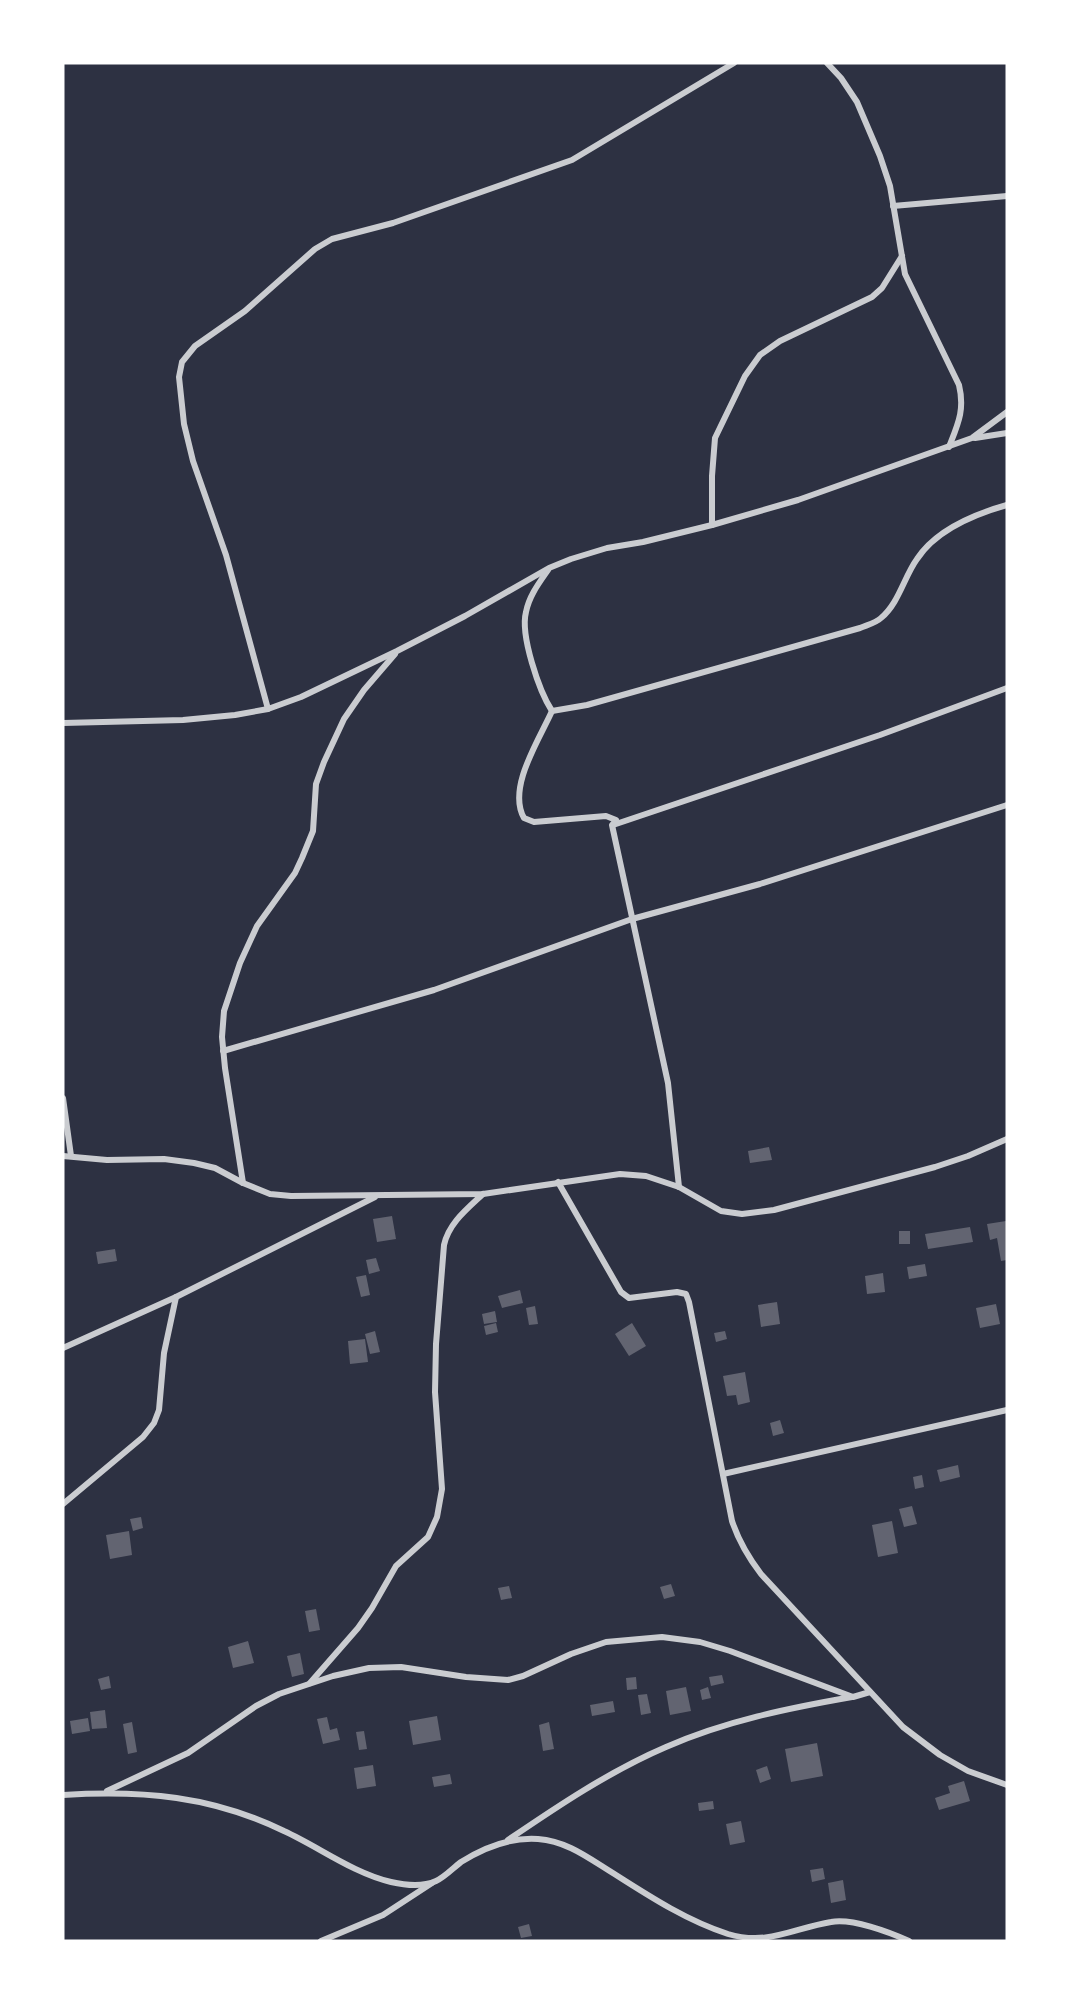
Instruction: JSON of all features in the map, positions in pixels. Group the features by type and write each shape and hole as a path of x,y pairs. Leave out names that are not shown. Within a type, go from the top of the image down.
{"street":[{"path":"268,709 226,555 184,424 180,377 182,362 195,346 245,311 315,249 332,239 393,223 572,160 734,63"},
{"path":"827,63 842,78 857,102 890,186 905,274 959,385 963,399 961,416 950,447"},
{"path":"893,206 1007,196"},
{"path":"712,525 715,438 745,376 760,355 780,341 872,297 882,288 902,256"},
{"path":"972,438 1007,412"},
{"path":"63,723 183,720 268,709 301,697 397,651 465,616 549,568 571,559 607,548 643,542 712,525 798,500 972,438 1007,433"},
{"path":"552,711 598,702 860,628 881,619 896,599 917,557 940,536 975,516 1007,505"},
{"path":"549,568 531,596 524,627 539,686 552,711"},
{"path":"243,1183 223,1051 224,1011 240,963 257,926 296,873 313,831 316,784 344,719 364,690 397,651"},
{"path":"612,825 880,735 1007,688"},
{"path":"552,711 522,776 518,808 524,818 534,822 606,816 616,820 612,825"},
{"path":"223,1051 434,990 632,919 760,884 1007,805"},
{"path":"612,825 668,1083 679,1187"},
{"path":"63,1098 71,1156"},
{"path":"63,1156 107,1160 164,1159 194,1163 215,1168 270,1194 291,1196 483,1194 620,1174 646,1176 679,1187 721,1211 742,1214 774,1210 968,1156 1007,1139"},
{"path":"558,1182 621,1292 629,1298 677,1292 686,1294 732,1521 739,1542 747,1556 903,1727 940,1755 968,1771 1007,1785"},
{"path":"310,1683 358,1628 396,1566 428,1537 437,1517 442,1489 435,1392 444,1245 446,1235 453,1224 483,1194"},
{"path":"63,1348 176,1297 378,1196"},
{"path":"63,1504 143,1437 154,1423 159,1410 164,1353 176,1297"},
{"path":"723,1473 1007,1410"},
{"path":"104,1792 188,1753 256,1706 279,1694 333,1676 384,1667 508,1680 606,1642 662,1637 700,1642 730,1651 853,1697"},
{"path":"321,1941 383,1915 484,1849 507,1841 611,1775 665,1747 718,1727 794,1707 870,1692"},
{"path":"63,1795 104,1792 149,1793 218,1805 256,1817 358,1870 390,1882 413,1885 435,1881"},
{"path":"507,1841 539,1839 571,1847 692,1920 731,1934 762,1938 792,1933 832,1921 863,1925 909,1941"}],"building":[{"path":"769,1147 772,1160 750,1163 748,1151"},
{"path":"392,1216 396,1239 377,1242 373,1219"},
{"path":"1006,1221 1007,1260 1001,1261 997,1238 990,1240 987,1224"},
{"path":"970,1227 973,1242 928,1249 925,1234"},
{"path":"899,1231 910,1231 910,1244 899,1244"},
{"path":"115,1249 117,1261 98,1264 96,1252"},
{"path":"376,1258 380,1271 369,1274 366,1260"},
{"path":"925,1264 927,1276 909,1279 907,1267"},
{"path":"883,1273 885,1292 867,1294 865,1276"},
{"path":"366,1275 370,1295 361,1297 356,1277"},
{"path":"520,1290 523,1303 502,1308 498,1296"},
{"path":"777,1302 780,1324 761,1327 758,1305"},
{"path":"996,1304 1000,1324 980,1328 976,1308"},
{"path":"535,1306 538,1324 529,1325 526,1308"},
{"path":"495,1311 497,1322 484,1324 482,1314"},
{"path":"496,1323 498,1332 486,1335 484,1326"},
{"path":"632,1323 646,1346 629,1356 615,1334"},
{"path":"375,1331 380,1352 370,1354 365,1334"},
{"path":"725,1331 727,1339 716,1342 714,1333"},
{"path":"365,1339 368,1362 350,1364 348,1341"},
{"path":"745,1372 750,1402 738,1405 736,1395 727,1396 723,1376"},
{"path":"780,1420 784,1433 773,1436 770,1423"},
{"path":"958,1465 960,1477 940,1482 937,1470"},
{"path":"922,1475 924,1487 915,1489 913,1477"},
{"path":"912,1506 917,1524 904,1527 899,1509"},
{"path":"141,1517 143,1528 133,1531 130,1519"},
{"path":"892,1521 898,1553 878,1557 872,1525"},
{"path":"129,1531 132,1555 110,1559 106,1535"},
{"path":"671,1584 675,1596 664,1599 660,1587"},
{"path":"509,1586 512,1598 501,1600 498,1588"},
{"path":"316,1609 320,1630 309,1632 305,1611"},
{"path":"248,1641 254,1663 233,1668 228,1647"},
{"path":"300,1653 304,1674 292,1677 287,1656"},
{"path":"722,1675 724,1683 711,1686 709,1677"},
{"path":"109,1676 111,1688 101,1690 98,1679"},
{"path":"636,1677 637,1689 627,1690 626,1678"},
{"path":"686,1687 691,1711 670,1715 666,1691"},
{"path":"708,1687 711,1698 702,1700 700,1690"},
{"path":"647,1694 651,1713 641,1715 638,1695"},
{"path":"613,1701 615,1712 592,1716 590,1705"},
{"path":"105,1710 107,1728 92,1729 90,1712"},
{"path":"437,1716 441,1740 413,1745 409,1721"},
{"path":"327,1717 330,1730 337,1728 340,1740 323,1744 317,1719"},
{"path":"88,1718 90,1731 72,1734 70,1721"},
{"path":"132,1722 137,1752 128,1754 123,1724"},
{"path":"549,1722 554,1749 543,1751 539,1725"},
{"path":"364,1731 367,1749 359,1750 356,1732"},
{"path":"817,1743 823,1776 791,1782 785,1749"},
{"path":"373,1765 376,1786 357,1789 354,1768"},
{"path":"767,1766 771,1779 760,1783 756,1770"},
{"path":"450,1774 452,1784 434,1787 432,1777"},
{"path":"964,1781 970,1801 939,1810 935,1798 950,1793 948,1786"},
{"path":"713,1801 714,1809 699,1811 698,1803"},
{"path":"741,1821 745,1842 730,1845 726,1824"},
{"path":"823,1868 825,1879 812,1882 810,1870"},
{"path":"843,1880 846,1900 831,1903 828,1883"},
{"path":"529,1924 532,1936 521,1938 518,1927"}]}
